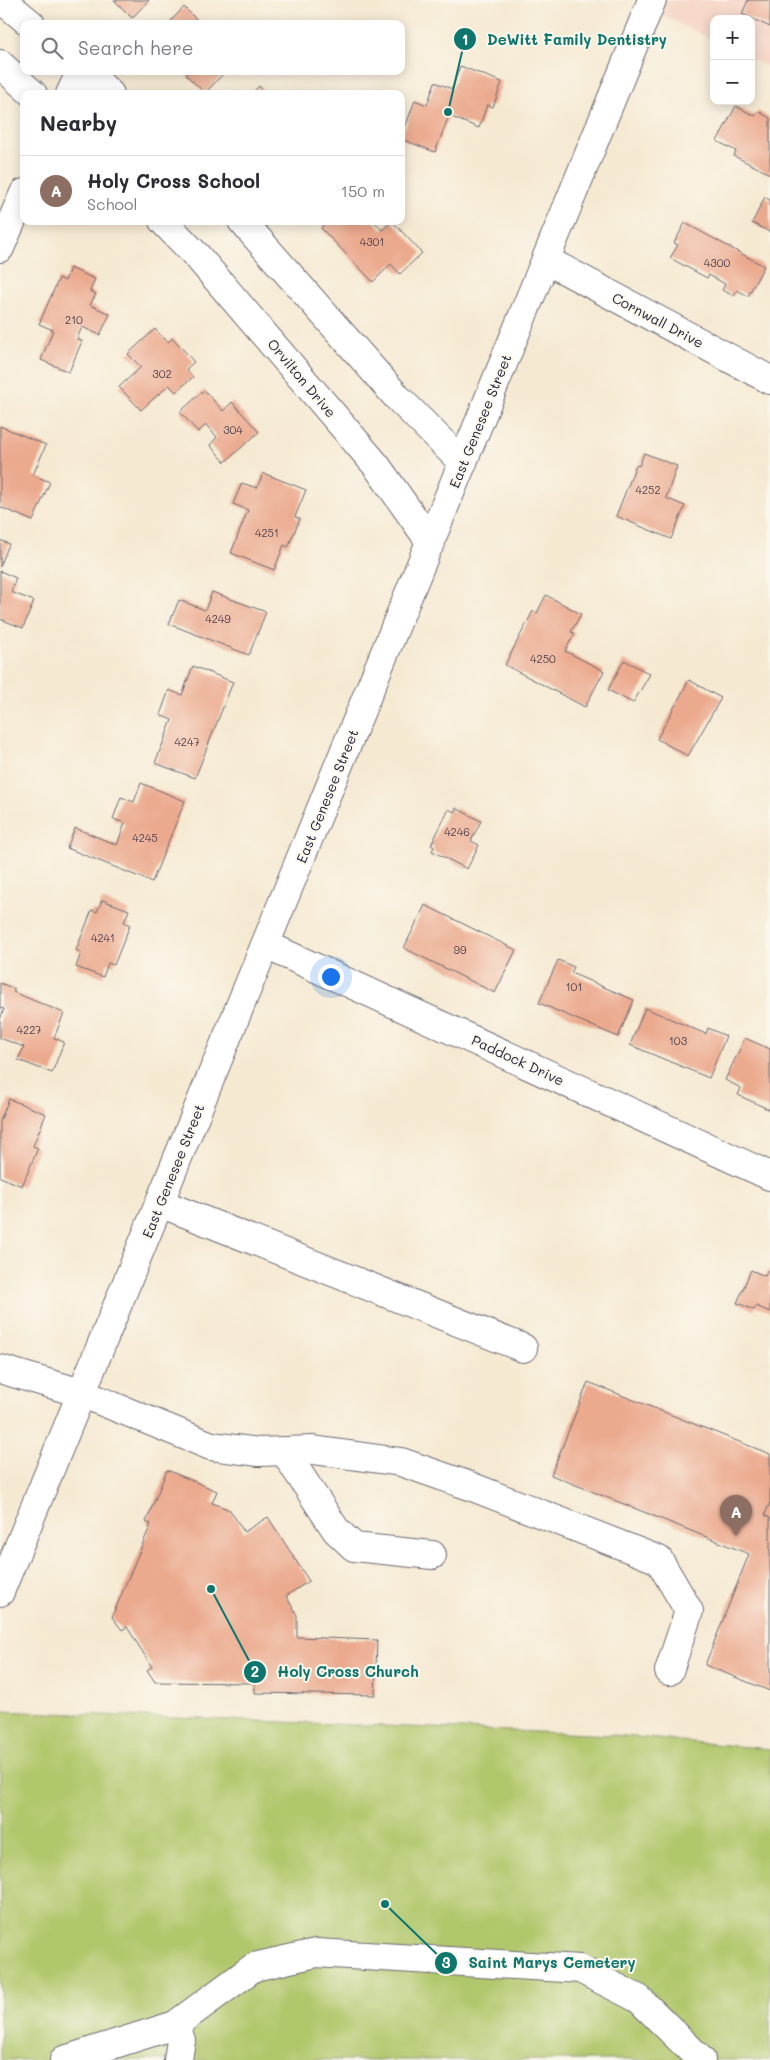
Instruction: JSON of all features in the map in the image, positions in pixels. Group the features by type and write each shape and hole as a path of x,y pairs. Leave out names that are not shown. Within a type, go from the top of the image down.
{"street":[{"name":"East Genesee Street","path":"0,1592 652,0"},
{"path":"6,6 25,20"},
{"path":"0,64 29,90"},
{"path":"72,90 79,75"},
{"path":"90,75 106,90"},
{"path":"0,248 20,202"},
{"name":"Orvilton Drive","path":"167,225 197,256 376,466 430,543"},
{"path":"246,225 397,397 463,463"},
{"name":"Cornwall Drive","path":"546,260 770,380"},
{"name":"Paddock Drive","path":"266,945 770,1176"},
{"path":"160,1204 523,1348"},
{"path":"0,1369 82,1393 211,1446 259,1452 313,1450 401,1462 470,1486 659,1560 689,1611 669,1671"},
{"path":"284,1451 336,1530 354,1547 432,1555"},
{"path":"66,2060 175,2025 254,1967 316,1953 580,1969 639,1999 701,2060"},
{"path":"175,2025 181,2040 178,2060"}],"shaded area":[{"path":"652,0 770,0 770,68 755,61 755,15 710,15 710,38 648,9"}],"green space":[{"path":"0,1711 613,1735 770,1749 770,2060 0,2060"}],"building":[{"path":"114,0 149,0 132,18"},
{"path":"748,0 770,0 770,27 755,20 755,15 742,14"},
{"path":"184,7 197,20 172,20"},
{"path":"460,66 502,82 493,107 487,105 479,128 449,116 435,152 405,141 405,128 415,100 427,105 435,82 452,89"},
{"path":"186,75 222,75 208,90 202,90"},
{"path":"259,86 263,90 255,90"},
{"path":"736,106 755,116 758,111 770,118 770,174 734,156 736,151 717,141"},
{"path":"765,197 770,200 770,232 752,223"},
{"path":"685,223 764,266 748,296 737,290 734,296 722,290 725,284 709,275 707,278 670,258 678,245 674,243"},
{"path":"324,225 378,225 382,230 388,225 396,225 422,253 400,274 391,264 373,282 321,228"},
{"path":"70,268 95,279 90,291 96,294 90,305 110,314 100,335 82,327 77,339 82,341 69,372 41,360 53,330 39,324 59,278 65,281"},
{"path":"155,329 168,342 173,338 194,362 186,369 193,377 176,392 169,385 141,410 119,387 141,367 128,354"},
{"path":"204,390 223,411 232,402 259,432 225,462 210,445 217,437 206,425 198,432 180,412"},
{"path":"0,426 46,445 33,475 50,482 33,521 0,507"},
{"path":"644,453 677,466 666,498 685,506 671,539 616,516 636,465 639,466"},
{"path":"263,473 306,490 295,517 300,519 288,547 284,545 274,570 231,553 248,510 233,504 242,483 257,488"},
{"path":"0,540 9,544 0,567"},
{"path":"0,571 16,578 11,592 34,601 23,628 0,619"},
{"path":"212,592 266,612 249,655 169,624 179,600 205,610"},
{"path":"546,595 581,614 571,632 575,633 565,651 604,671 585,707 505,665 533,611 537,613"},
{"path":"624,660 650,674 633,703 608,690"},
{"path":"193,666 233,682 195,778 155,763 172,720 160,715 169,690 182,695"},
{"path":"689,680 721,698 688,756 657,739"},
{"path":"141,783 185,801 152,882 67,848 75,828 117,845 125,823 113,819 121,797 134,802"},
{"path":"456,808 481,821 471,841 479,845 467,869 432,851 434,847 431,845 449,809 454,812"},
{"path":"102,900 129,910 124,922 130,925 114,965 108,963 103,977 76,967 81,953 76,950 92,910 97,912"},
{"path":"425,905 516,950 495,993 404,948"},
{"path":"558,960 574,967 571,973 634,1000 618,1037 539,1003"},
{"path":"0,983 15,989 13,992 64,1013 54,1038 64,1042 52,1073 18,1060 24,1047 0,1038 0,1020 4,1009 0,1008"},
{"path":"645,1008 706,1034 708,1028 726,1036 709,1078 630,1045"},
{"path":"745,1038 770,1049 770,1110 738,1095 741,1088 725,1080"},
{"path":"9,1099 46,1114 33,1146 38,1148 22,1186 0,1177 0,1121"},
{"path":"751,1270 765,1276 768,1270 770,1271 770,1312 756,1306 754,1310 737,1303"},
{"path":"588,1382 770,1454 770,1502 765,1515 770,1518 770,1691 705,1665 749,1554 551,1475"},
{"path":"167,1470 217,1491 212,1503 230,1510 244,1532 268,1517 309,1581 286,1596 297,1615 297,1637 377,1640 375,1695 255,1693 255,1683 155,1682 147,1670 152,1667 127,1627 122,1630 112,1617 151,1524 146,1522"}],"place":[{"name":"DeWitt Family Dentistry","path":"448,112"},
{"name":"Holy Cross School","path":"736,1536"},
{"name":"Holy Cross Church","path":"211,1589"},
{"name":"Saint Marys Cemetery","path":"385,1904"}]}
